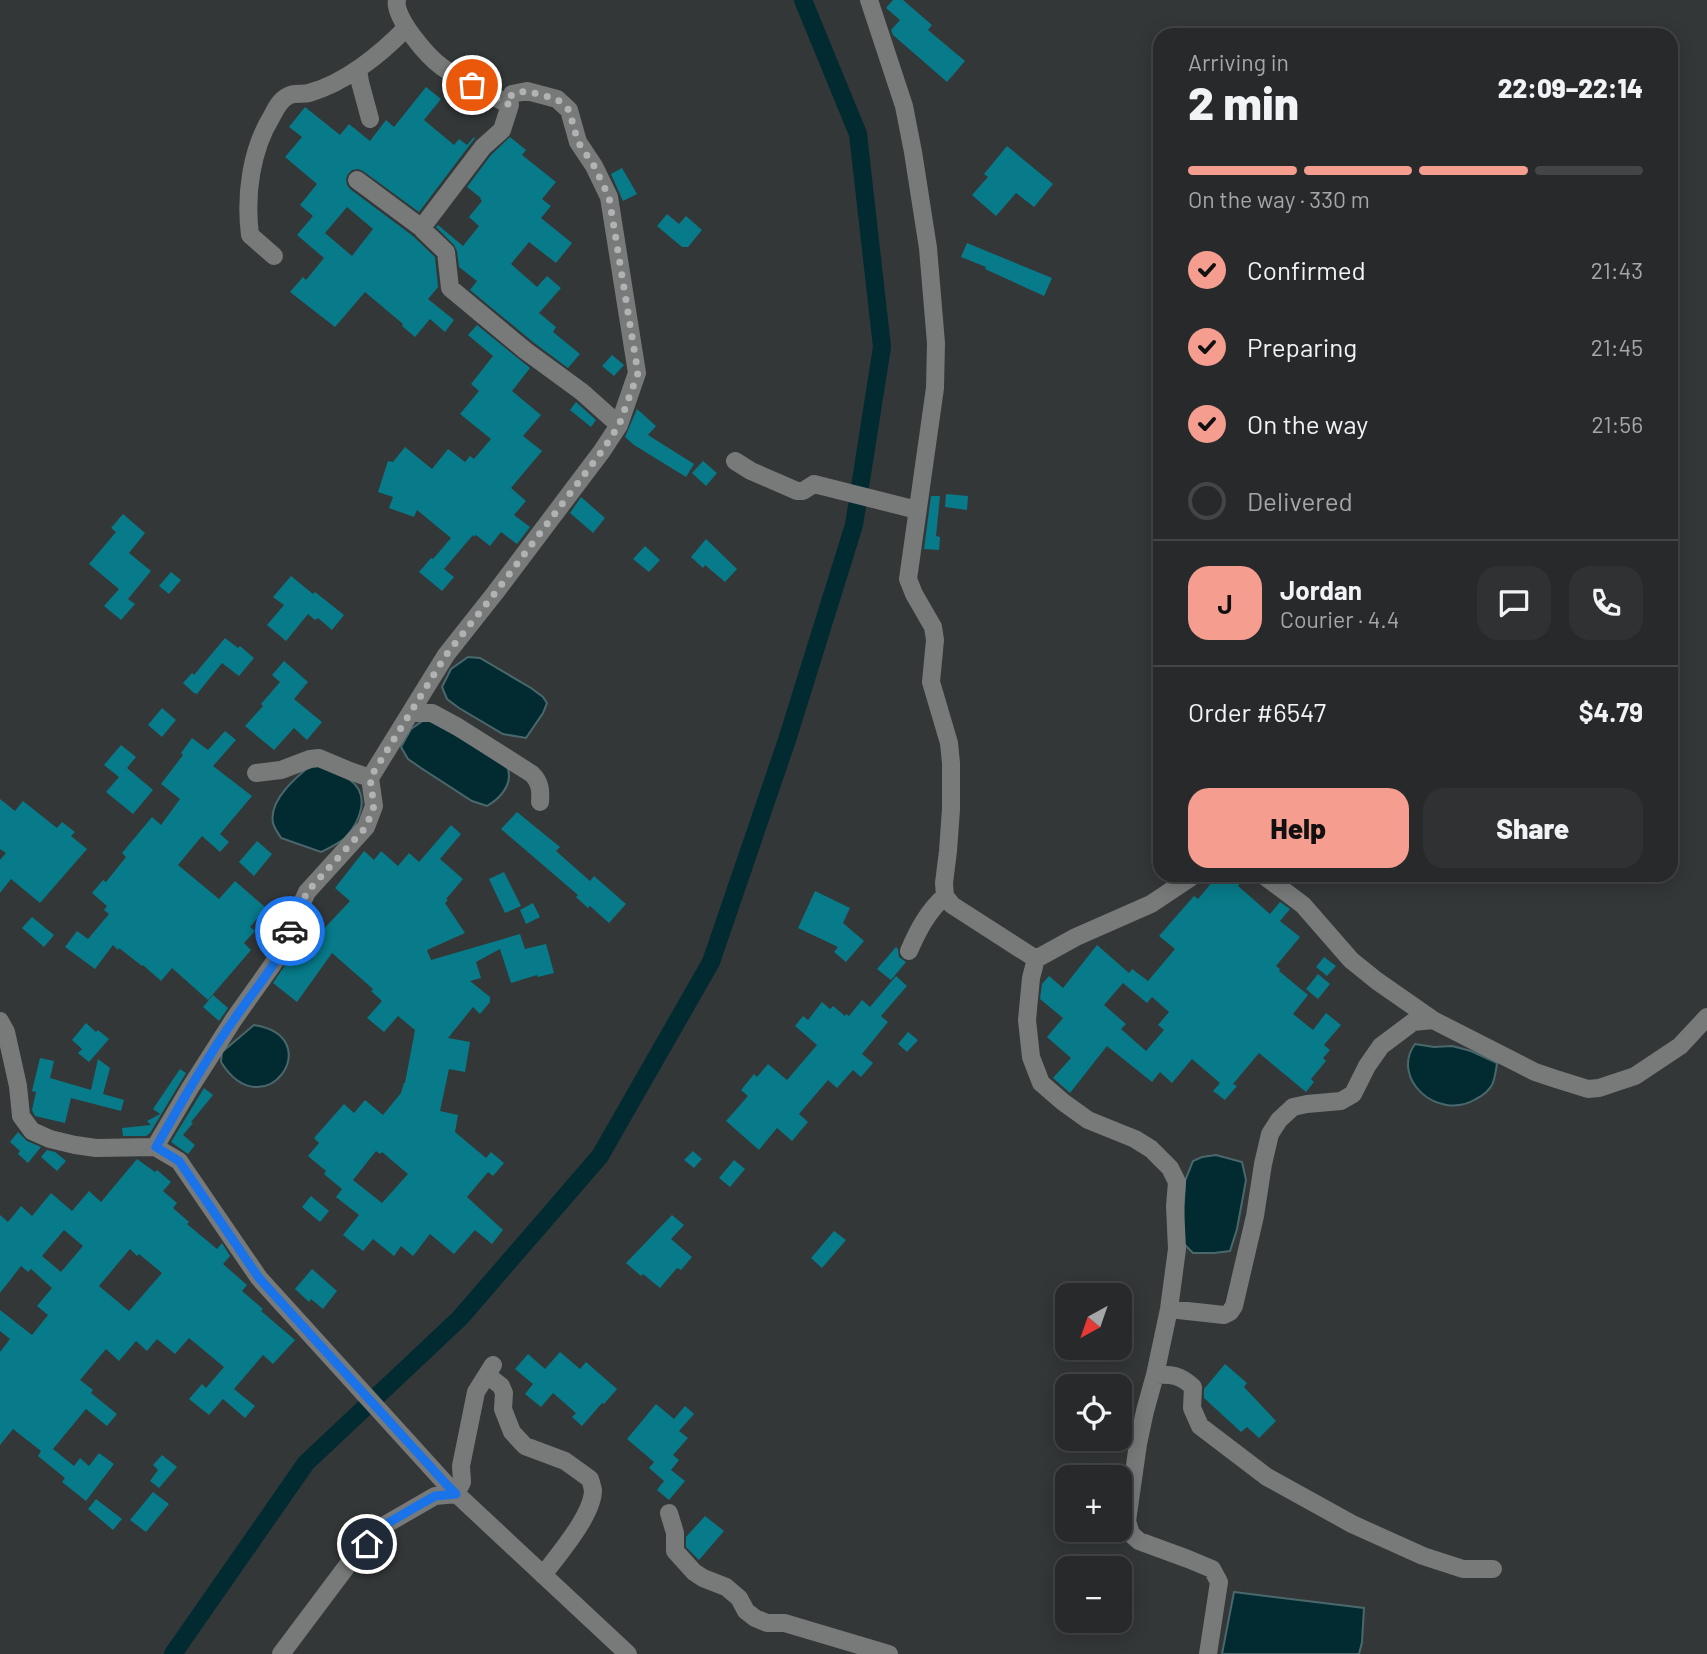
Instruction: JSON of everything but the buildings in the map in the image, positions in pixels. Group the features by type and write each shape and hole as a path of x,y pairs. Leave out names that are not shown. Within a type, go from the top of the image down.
{"street":[{"path":"397,0 395,7 406,28 440,66 510,105"},
{"path":"869,0 904,106 913,152 928,248 936,343 935,388 914,509 908,579 933,627 935,640 931,682 949,743 951,809 944,896 952,905 1036,959"},
{"path":"274,256 250,235 251,177 261,133 279,103 287,96 295,93 307,94 358,69 386,49 406,28"},
{"path":"358,69 370,119"},
{"path":"156,1147 227,1030 273,964 307,892 366,827 374,806 370,778 446,655 602,451 619,425 638,373 609,197 594,166 578,142 569,110 557,99 527,91 512,94 502,130 483,147 423,226"},
{"path":"357,180 419,226 423,226"},
{"path":"423,226 425,232 446,252 450,288 526,351 582,392 619,425"},
{"path":"734,460 751,471 797,491 803,491 814,484 822,485 914,509"},
{"path":"410,713 432,713 532,774 539,781 540,802"},
{"path":"257,773 281,770 318,758 370,778"},
{"path":"1184,882 1151,904 1076,937 1036,959 1031,978 1027,1020 1031,1056 1041,1083 1088,1120 1135,1139 1151,1149 1170,1168 1177,1181 1177,1249 1155,1375 1138,1444 1127,1521 1131,1534 1139,1541 1212,1569 1219,1582 1208,1654"},
{"path":"1272,882 1303,905 1351,960 1433,1020 1535,1072 1588,1089 1635,1076 1680,1046 1707,1017"},
{"path":"909,951 920,926 944,896"},
{"path":"1168,1309 1224,1315 1230,1312 1237,1295 1255,1216 1270,1134 1279,1120 1293,1107 1341,1101 1353,1094 1381,1046 1413,1022 1433,1020"},
{"path":"0,1021 6,1032 18,1086 21,1116 32,1130 50,1139 96,1148 156,1147 179,1161 259,1278 451,1490 628,1654"},
{"path":"281,1654 350,1562 383,1526 462,1482 461,1466 476,1392 490,1370 502,1387 503,1409 512,1432 518,1439 525,1446 565,1461 590,1479 593,1491 577,1530 543,1575"},
{"path":"1155,1375 1168,1374 1182,1378 1192,1387 1192,1408 1200,1426 1267,1476 1352,1524 1423,1556 1463,1569 1493,1569"},
{"path":"669,1513 675,1533 675,1551 694,1572 726,1587 755,1618 767,1623 785,1623 889,1654"}],"water":[{"path":"468,657 480,658 543,697 547,703 543,713 526,738 503,734 447,699 442,687 451,669"},
{"path":"427,718 507,766 509,778 497,799 487,806 472,801 408,759 401,747 411,729"},
{"path":"316,761 350,780 360,793 362,801 359,817 350,832 321,852 281,838 273,823 275,805 280,796"},
{"path":"254,1025 276,1033 287,1046 288,1060 282,1074 270,1084 255,1087 238,1081 221,1062 222,1052"},
{"path":"1415,1044 1452,1046 1497,1063 1492,1085 1478,1098 1461,1105 1446,1105 1433,1101 1413,1082 1408,1070 1409,1057"},
{"path":"1216,1155 1242,1162 1246,1180 1237,1229 1230,1251 1193,1253 1182,1242 1185,1181 1193,1161"},
{"path":"1234,1592 1364,1608 1359,1654 1222,1654"}],"waterway":[{"path":"173,1654 306,1463 460,1318 600,1156 711,962 787,740 854,525 882,347 858,134 803,0"}],"way so far":[{"path":"290,931 307,892 366,827 374,806 370,778 421,694 446,655 602,451 619,425 638,373 609,197 594,166 578,142 569,110 557,99 527,91 512,94 510,105 472,85"}],"route":[{"path":"290,931 273,964 234,1019 156,1147 179,1161 259,1278 456,1494 435,1496 383,1526 367,1544"}]}
